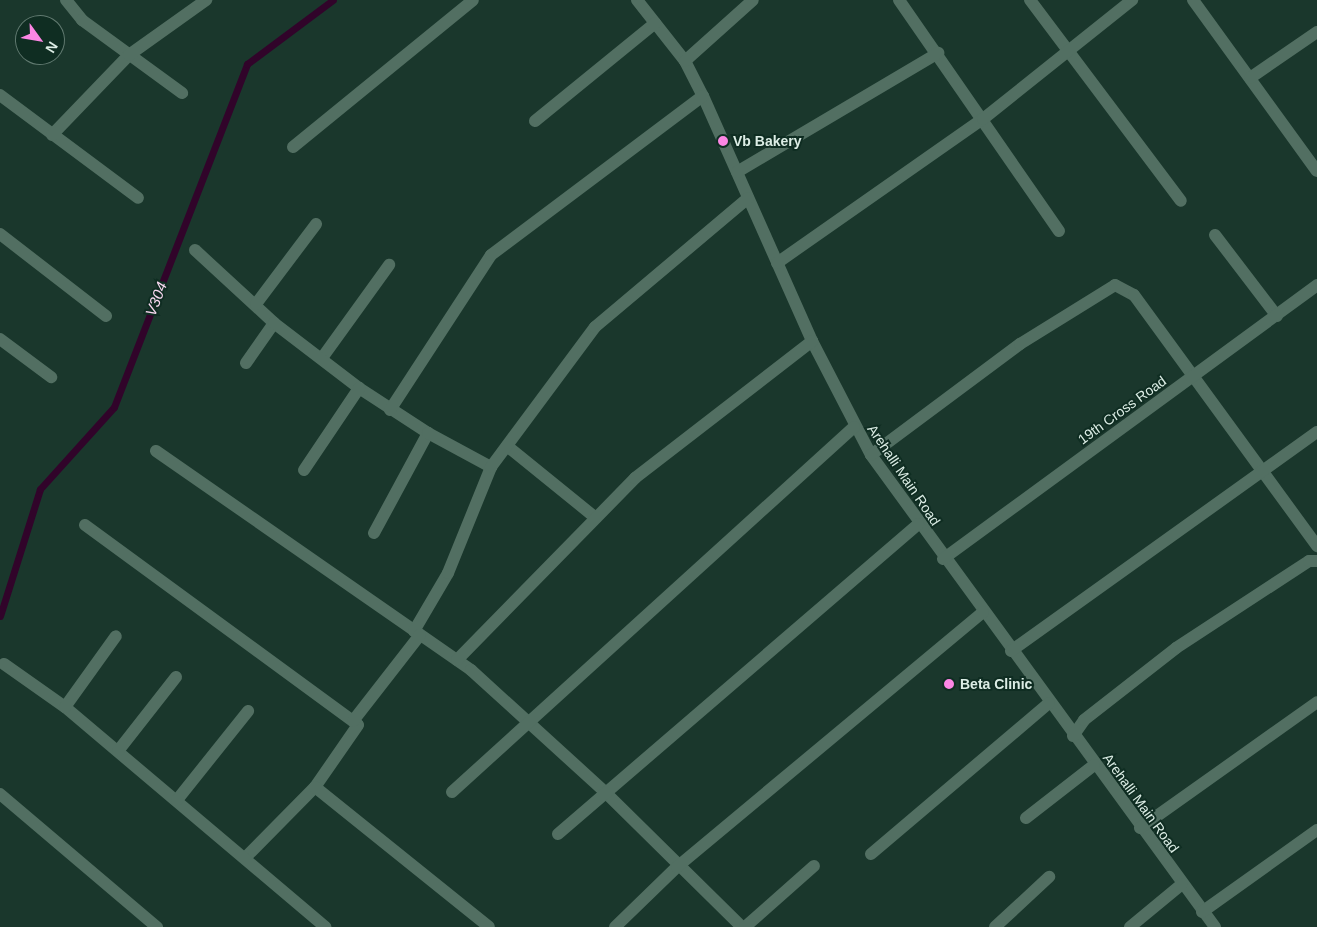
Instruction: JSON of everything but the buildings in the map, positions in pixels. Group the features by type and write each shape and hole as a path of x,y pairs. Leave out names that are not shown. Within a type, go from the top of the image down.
{"street":[{"path":"66,0 82,20 182,94"},
{"path":"52,135 129,55 206,0"},
{"path":"293,147 473,0"},
{"name":"Arehalli Main Road","path":"637,0 685,61 703,96 812,341 854,427 871,455 943,559 1214,927"},
{"path":"685,61 753,0"},
{"path":"899,0 938,53 1059,231"},
{"path":"1030,0 1181,201"},
{"path":"777,263 983,118 1067,48 1132,0"},
{"path":"1193,0 1317,171"},
{"path":"535,121 655,23"},
{"path":"1250,78 1317,32"},
{"path":"737,172 938,53"},
{"path":"0,95 138,198"},
{"path":"390,410 491,255 703,96"},
{"path":"353,721 417,633 448,573 491,468 595,327 748,198"},
{"path":"256,304 316,224"},
{"path":"1,235 106,316"},
{"path":"1215,235 1277,316"},
{"path":"195,250 256,304 274,323 359,388 390,410 491,468"},
{"path":"322,358 389,265"},
{"path":"871,455 1020,344 1115,285 1134,295 1260,472 1317,546"},
{"name":"19th Cross Road","path":"943,559 1317,285"},
{"path":"246,363 274,323"},
{"path":"0,339 51,377"},
{"path":"458,660 635,478 812,341"},
{"path":"304,470 359,388"},
{"path":"452,792 854,427"},
{"path":"1011,651 1317,432"},
{"path":"374,533 428,433"},
{"path":"507,446 596,518"},
{"path":"156,452 458,660 605,792 677,867 744,927 814,866"},
{"path":"558,834 918,524"},
{"path":"85,526 353,721 358,730 316,787 246,858"},
{"path":"1073,736 1084,720 1176,648 1309,561 1317,560"},
{"path":"615,927 677,867 982,612"},
{"path":"65,707 116,636"},
{"path":"4,664 65,707 246,858 325,927"},
{"path":"118,751 176,677"},
{"path":"1140,828 1317,702"},
{"path":"871,854 1049,703"},
{"path":"177,800 248,711"},
{"path":"1026,818 1094,765"},
{"path":"316,787 489,927"},
{"path":"0,794 30,816 158,927"},
{"path":"1202,912 1317,830"},
{"path":"995,927 1049,877"},
{"path":"1130,927 1182,884"}],"waterway":[{"name":"V304","path":"0,616 40,489 114,407 247,64 333,0"}],"place":[{"name":"Vb Bakery","path":"723,141"},
{"name":"Beta Clinic","path":"949,684"}]}
